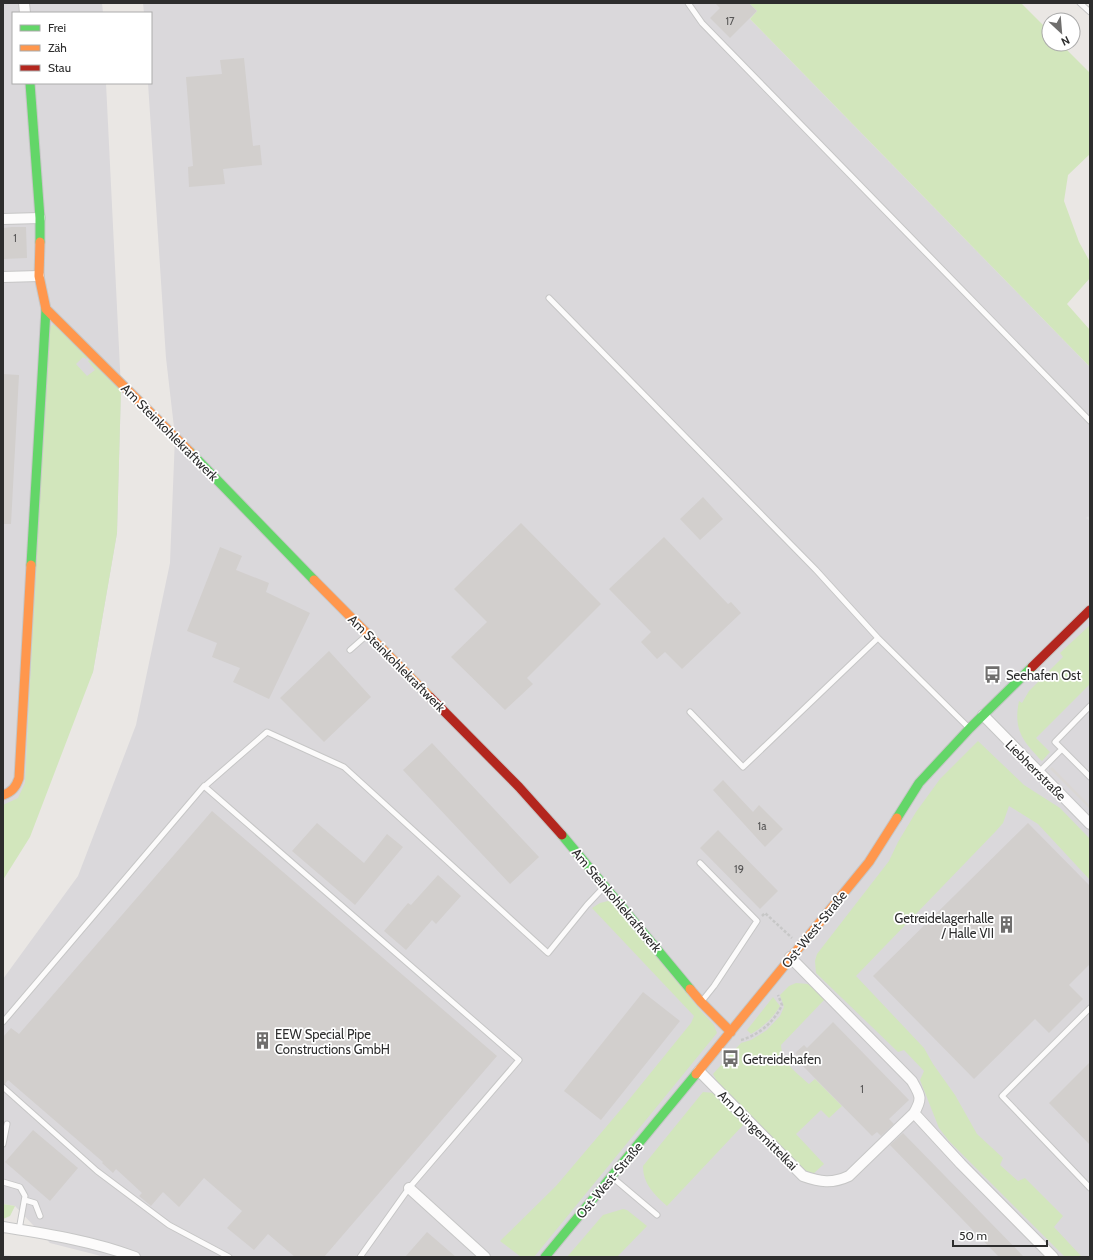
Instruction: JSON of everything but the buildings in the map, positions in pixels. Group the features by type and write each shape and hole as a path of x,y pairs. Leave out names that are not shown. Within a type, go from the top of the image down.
{"street":[{"path":"3,796 15,788 19,778 46,310 39,276 40,218 30,84"},
{"path":"3,219 40,218"},
{"path":"3,277 39,276"},
{"name":"Am Steinkohlekraftwerk","path":"46,310 166,426 519,787 566,838 701,1002 731,1032"},
{"name":"Ost-West-Straße","path":"545,1257 869,862 919,783 970,728 1090,610"},
{"name":"Liebherrstraße","path":"983,715 1090,824"},
{"path":"790,958 912,1081 919,1093 919,1103 914,1113 961,1164 1053,1257"},
{"name":"Am Düngemittelkai","path":"699,1071 803,1176 818,1181 838,1181 849,1176 914,1113"},
{"path":"409,1188 485,1257"},
{"path":"3,1227 66,1238 135,1257"}],"lane":[{"path":"688,3 702,23 1090,421"},
{"path":"1080,3 1090,12"},
{"path":"549,298 805,559 878,638 970,728"},
{"path":"350,650 368,634"},
{"path":"690,712 743,767 878,638"},
{"path":"1090,706 1056,742 1090,777"},
{"path":"3,1022 205,786 267,732 344,767 548,953 587,904 606,886"},
{"path":"1038,772 1062,749"},
{"path":"205,786 519,1060 409,1188 360,1257"},
{"path":"700,863 757,921 714,986 701,1002"},
{"path":"1090,1008 1002,1096 1090,1188"},
{"path":"3,1087 97,1171 169,1225 229,1257"},
{"path":"3,1144 7,1124"},
{"path":"611,1177 657,1215"},
{"path":"3,1182 20,1187 25,1196 19,1230"},
{"path":"25,1200 35,1203 40,1216"}],"path":[{"path":"757,921 765,913 800,946"},
{"path":"731,1032 741,1040 751,1037 763,1029 777,1015 782,1005 778,995 768,986"}],"shaded area":[{"path":"3,3 102,3 103,12 12,12 12,84 106,84 121,389 117,533 93,672 3,834"},
{"path":"143,3 749,3 757,11 750,19 1090,367 1090,1257 105,1257 50,1243 15,1206 3,1204 3,979 78,876 136,725 170,563 175,436 166,358 148,84 152,84 152,12 144,12"},
{"path":"1052,767 1090,806 1090,809 1050,769"}],"green space":[{"path":"749,3 1021,3 1041,23 1041,52 1069,52 1090,73 1090,154 1068,175 1064,201 1079,242 1090,262 1090,278 1067,304 1090,330 1090,367 750,19 757,11"},
{"path":"54,324 89,355 86,359 83,357 76,364 87,376 95,370 88,361 91,358 121,389 117,533 93,672 30,837 3,880 3,805 18,798 25,783 48,328"},
{"path":"1090,625 1090,684 1036,738 1050,752 1042,761 1021,734 1017,720 1019,701 1022,703 1029,691 1063,657 1060,653"},
{"path":"978,741 1024,785 1060,808 1090,839 1090,880 1038,824 1009,806 1003,823 996,831 856,976 924,1048 933,1064 955,1095 977,1134 1003,1158 1000,1165 1018,1181 1025,1178 1063,1216 1054,1227 1082,1257 1065,1257 949,1141 939,1128 920,1080 924,1071 904,1050 898,1052 816,973 815,961 817,954 889,861 898,842 916,812 940,779"},
{"path":"608,901 617,904 700,1010 714,1025 717,1033 534,1257 521,1257 500,1241 556,1186 623,1107 691,1023 694,1016 592,908 600,903"},
{"path":"796,983 808,984 825,999 781,1045 784,1057 795,1072 809,1084 815,1079 842,1106 829,1118 821,1110 796,1134 824,1164 813,1174 809,1174 801,1170 718,1083 713,1074 741,1043 751,1040 767,1030 780,1016 784,1007 780,995 789,986"},
{"path":"773,997 780,1006 767,1022 751,1034 747,1030"},
{"path":"703,1092 715,1093 746,1122 667,1206 654,1193 647,1183 643,1172 643,1166"},
{"path":"3,1204 15,1206 10,1216 3,1219"},
{"path":"623,1209 627,1210 647,1226 617,1257 567,1257 603,1215"}],"railway":[{"path":"3,1256 10,1257"}],"traffic: fast":[{"path":"30,84 40,218 40,242"},
{"path":"31,565 46,309"},
{"path":"190,452 314,580"},
{"path":"897,818 919,783 970,728 1032,667"},
{"path":"562,835 690,989"},
{"path":"545,1257 696,1074"}],"traffic: slow":[{"path":"40,242 39,276 46,309 190,452"},
{"path":"3,795 13,789 19,778 31,565"},
{"path":"314,580 430,697"},
{"path":"696,1074 869,862 897,818"},
{"path":"690,989 731,1032"}],"traffic: jam":[{"path":"1032,667 1090,610"},
{"path":"430,697 519,787 562,835"}],"place":[{"name":"Seehafen Ost","path":"993,675"},
{"name":"Getreidelagerhalle / Halle VII","path":"1007,925"},
{"name":"EEW Special Pipe Constructions GmbH","path":"262,1041"},
{"name":"Getreidehafen","path":"730,1059"}]}
